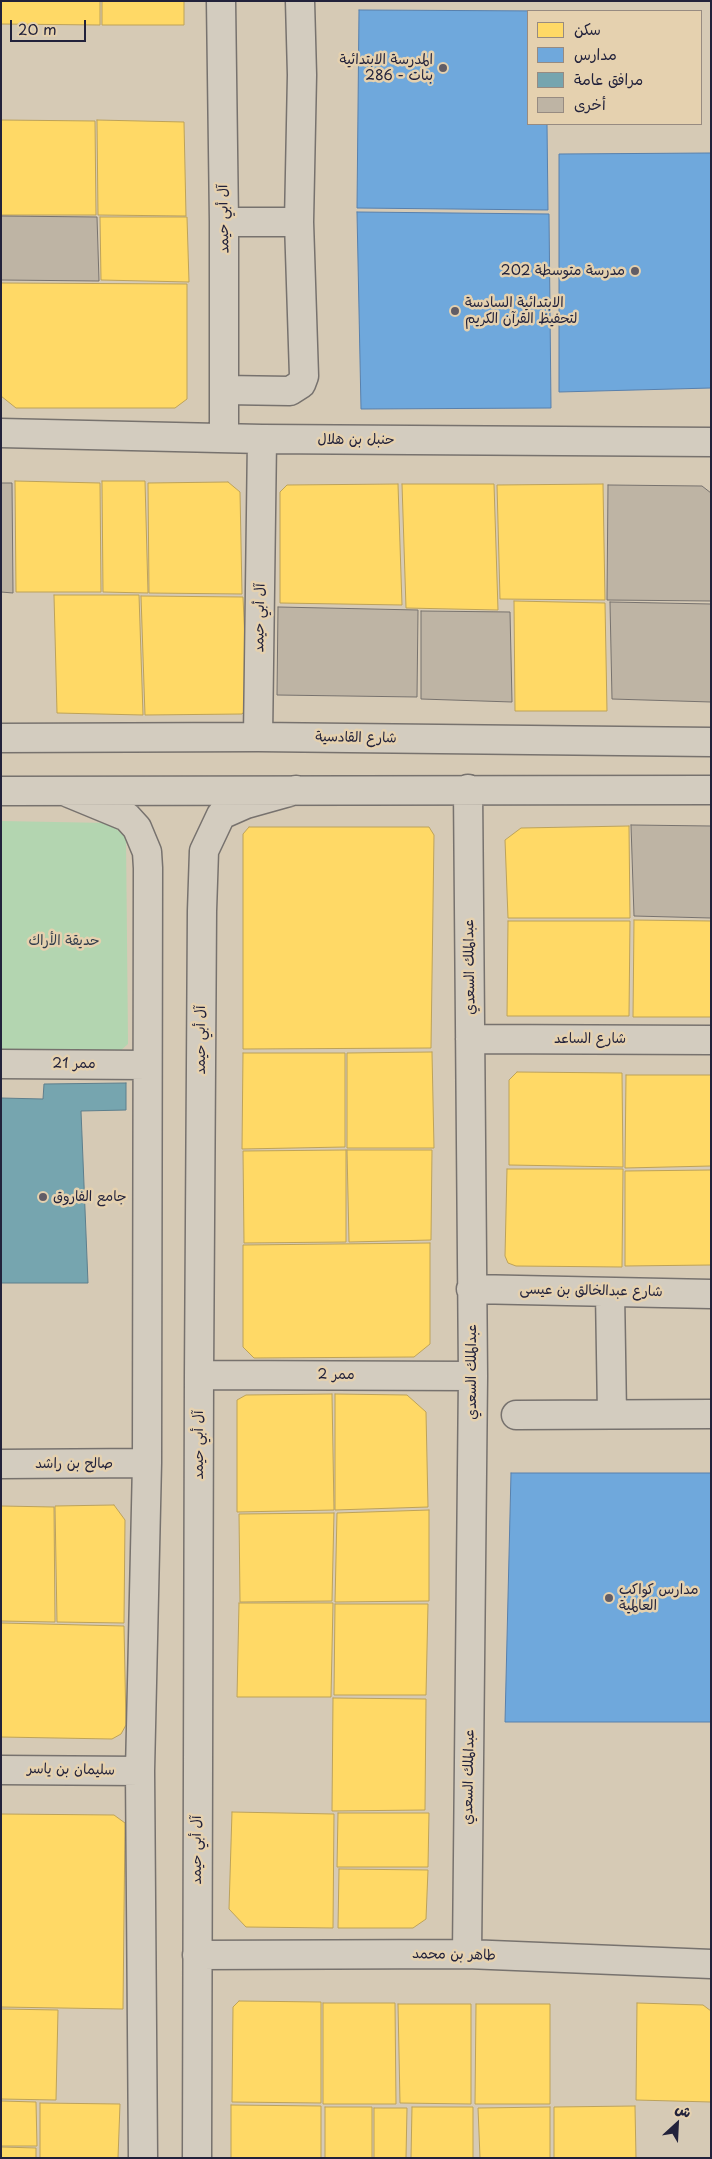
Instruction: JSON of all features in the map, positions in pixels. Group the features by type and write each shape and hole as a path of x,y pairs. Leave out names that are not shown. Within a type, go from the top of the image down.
{"street":[{"name":"آل أبي حيمد","path":"220,1 224,222 224,438"},
{"path":"225,390 290,391 301,384 304,376 299,222 302,75 300,1"},
{"path":"224,222 299,222"},
{"name":"حنبل بن هلال","path":"1,434 262,439 711,442"},
{"name":"آل أبي حيمد","path":"258,737 262,439"},
{"name":"شارع القادسية","path":"1,738 258,737 711,742"},
{"name":"عبدالملك السعدي","path":"467,1954 473,1376 468,789"},
{"name":"آل أبي حيمد","path":"197,2158 199,1375 204,851 221,816 246,804 296,790"},
{"path":"1,791 711,790"},
{"path":"64,791 127,817 137,828 146,852 148,868 147,1463 140,1771 143,2158"},
{"name":"شارع الساعد","path":"470,1039 711,1040"},
{"name":"ممر 21","path":"1,1064 147,1065"},
{"name":"شارع عبدالخالق بن عيسى","path":"471,1289 711,1294"},
{"path":"610,1292 612,1414"},
{"name":"ممر 2","path":"199,1375 473,1376"},
{"path":"516,1415 711,1414"},
{"name":"صالح بن راشد","path":"1,1464 147,1463"},
{"name":"سليمان بن ياسر","path":"1,1770 140,1771"},
{"name":"طاهر بن محمد","path":"197,1955 467,1954 711,1964"}],"green space":[{"name":"حديقة الأراك","path":"1,821 109,823 126,837 128,1044 111,1059 1,1057"}],"building: سكن":[{"path":"1,1 100,1 100,25 1,24"},
{"path":"102,1 184,1 184,25 102,25"},
{"path":"1,120 95,121 96,215 1,215"},
{"path":"97,120 184,122 186,216 98,215"},
{"path":"100,217 187,217 189,282 101,280"},
{"path":"1,283 187,284 187,399 175,408 16,408 1,396"},
{"path":"15,481 100,483 101,592 16,592"},
{"path":"102,481 145,481 148,593 103,592"},
{"path":"228,482 240,492 242,594 149,593 148,483"},
{"path":"398,484 402,605 280,603 280,492 287,485"},
{"path":"402,484 494,484 498,610 406,608"},
{"path":"603,484 605,600 500,599 497,485"},
{"path":"54,595 139,595 143,715 57,713"},
{"path":"141,596 243,597 248,707 242,714 145,715"},
{"path":"514,601 605,603 607,711 515,711"},
{"path":"629,826 630,918 508,918 505,840 521,828"},
{"path":"249,827 429,827 434,835 431,1048 243,1049 243,834"},
{"path":"634,920 711,921 711,1017 633,1017"},
{"path":"508,921 630,921 629,1016 507,1016"},
{"path":"432,1052 434,1148 347,1148 347,1053"},
{"path":"243,1053 345,1053 345,1147 242,1149"},
{"path":"517,1072 622,1073 623,1167 509,1165 509,1080"},
{"path":"626,1075 711,1075 711,1166 625,1168"},
{"path":"346,1150 346,1242 244,1243 243,1151"},
{"path":"347,1150 432,1150 431,1240 349,1242"},
{"path":"507,1169 623,1169 622,1267 516,1266 508,1263 505,1256"},
{"path":"711,1170 711,1265 625,1266 625,1171"},
{"path":"430,1243 430,1344 414,1357 254,1358 243,1347 243,1245"},
{"path":"332,1394 334,1510 237,1512 237,1400 246,1395"},
{"path":"335,1394 407,1395 426,1412 428,1507 335,1510"},
{"path":"114,1505 125,1520 124,1623 57,1622 55,1506"},
{"path":"1,1506 54,1507 55,1622 1,1621"},
{"path":"429,1510 429,1601 335,1602 337,1513"},
{"path":"334,1513 332,1601 240,1602 239,1514"},
{"path":"239,1603 333,1603 331,1697 237,1697"},
{"path":"335,1604 428,1604 426,1695 334,1695"},
{"path":"1,1623 124,1626 126,1725 121,1734 112,1739 1,1737"},
{"path":"333,1698 426,1699 425,1810 332,1811"},
{"path":"232,1812 334,1814 333,1928 246,1927 229,1909"},
{"path":"338,1813 429,1813 428,1867 337,1867"},
{"path":"1,1814 114,1815 125,1823 123,2009 1,2007"},
{"path":"339,1869 428,1870 426,1919 413,1928 338,1928"},
{"path":"239,2001 321,2002 321,2103 232,2102 233,2007"},
{"path":"323,2003 395,2003 396,2104 323,2104"},
{"path":"637,2003 703,2005 711,2011 711,2102 636,2100"},
{"path":"398,2004 471,2004 471,2104 400,2103"},
{"path":"476,2004 550,2004 550,2104 475,2104"},
{"path":"1,2009 58,2010 56,2100 1,2099"},
{"path":"1,2101 36,2102 37,2146 1,2146"},
{"path":"40,2103 120,2104 118,2158 40,2158"},
{"path":"231,2105 321,2106 321,2158 231,2158"},
{"path":"635,2106 636,2158 554,2158 554,2107"},
{"path":"325,2107 372,2107 372,2158 325,2158"},
{"path":"412,2107 473,2107 473,2158 411,2158"},
{"path":"550,2107 550,2158 480,2158 478,2108"},
{"path":"374,2108 407,2108 406,2158 374,2158"},
{"path":"1,2147 36,2148 36,2158 1,2158"}],"building: مدارس":[{"name":"المدرسة الابتدائية 286 - بنات","path":"359,10 527,11 527,125 547,125 548,210 357,208"},
{"name":"مدرسة متوسطة 202","path":"711,153 711,388 559,392 559,154"},
{"name":"الابتدائية السادسة لتحفيظ القرآن الكريم","path":"357,212 549,214 551,408 361,409"},
{"name":"مدارس كواكب العالمية","path":"511,1473 711,1473 711,1722 505,1722"}],"building: مرافق عامة":[{"name":"جامع الفاروق","path":"126,1083 126,1110 81,1111 88,1283 1,1283 1,1098 43,1099 44,1084"}],"building: أخرى":[{"path":"1,216 97,217 99,281 1,280"},
{"path":"1,483 12,483 13,593 1,592"},
{"path":"608,485 702,486 711,493 711,601 607,600"},
{"path":"610,602 711,604 711,702 612,699"},
{"path":"278,607 418,610 417,697 277,695"},
{"path":"421,611 510,612 512,702 421,699"},
{"path":"631,825 711,826 711,918 634,916"}],"place":[{"name":"المدرسة الابتدائية 286 - بنات","path":"443,68"},
{"name":"مدرسة متوسطة 202","path":"635,271"},
{"name":"الابتدائية السادسة لتحفيظ القرآن الكريم","path":"455,311"},
{"name":"جامع الفاروق","path":"43,1197"},
{"name":"مدارس كواكب العالمية","path":"609,1598"}]}
